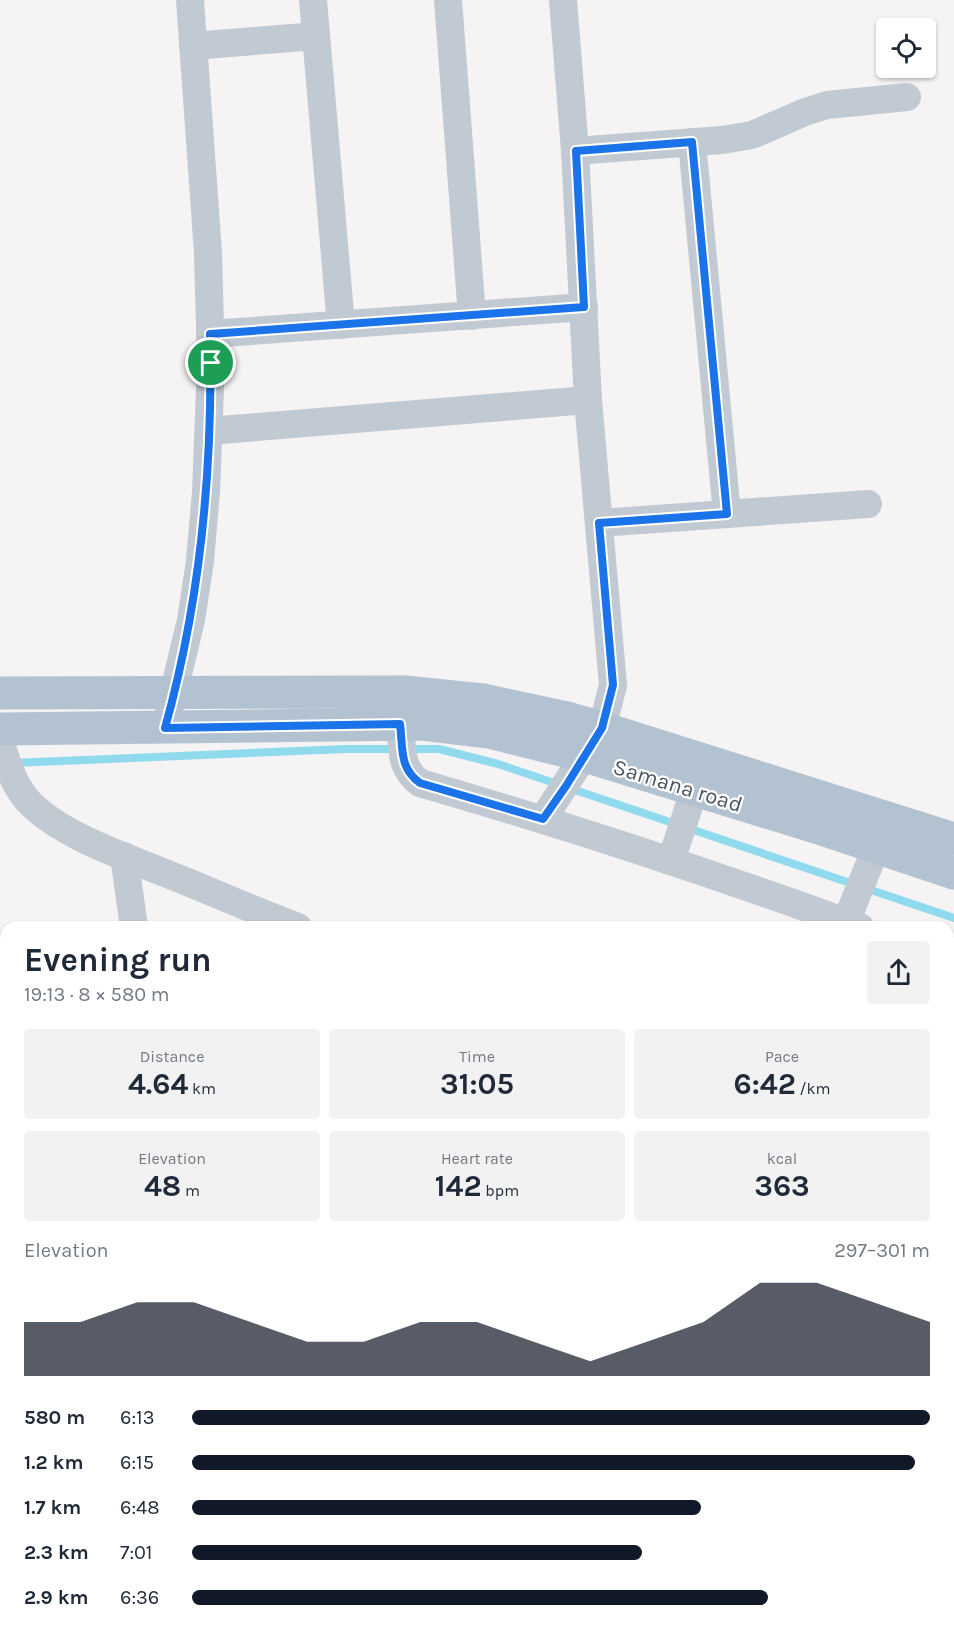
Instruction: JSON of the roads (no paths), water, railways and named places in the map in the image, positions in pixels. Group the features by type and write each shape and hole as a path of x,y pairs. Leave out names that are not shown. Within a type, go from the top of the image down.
{"main road":[{"name":"Samana road","path":"0,693 405,692 483,700 602,728 954,839"},
{"name":"Samana road","path":"8,768 93,727 165,728 403,748 422,724 489,732 585,756 682,827 876,848 954,873"}],"street":[{"path":"165,728 191,620 200,561 209,431 208,253 190,0"},
{"path":"313,0 341,325"},
{"path":"448,0 472,316"},
{"path":"554,803 602,728 613,685 588,400 576,151 563,0"},
{"path":"193,45 316,36"},
{"path":"576,151 752,135 827,105 907,96"},
{"path":"692,142 727,514"},
{"path":"210,334 584,307"},
{"path":"209,431 588,400"},
{"path":"599,523 868,504"},
{"path":"403,748 411,777 420,783 554,803 682,827 855,909 876,848"},
{"path":"8,768 46,818 124,856 278,921"},
{"path":"124,856 133,921"}],"waterway":[{"path":"13,763 346,749 439,749 498,764 954,918"}]}
